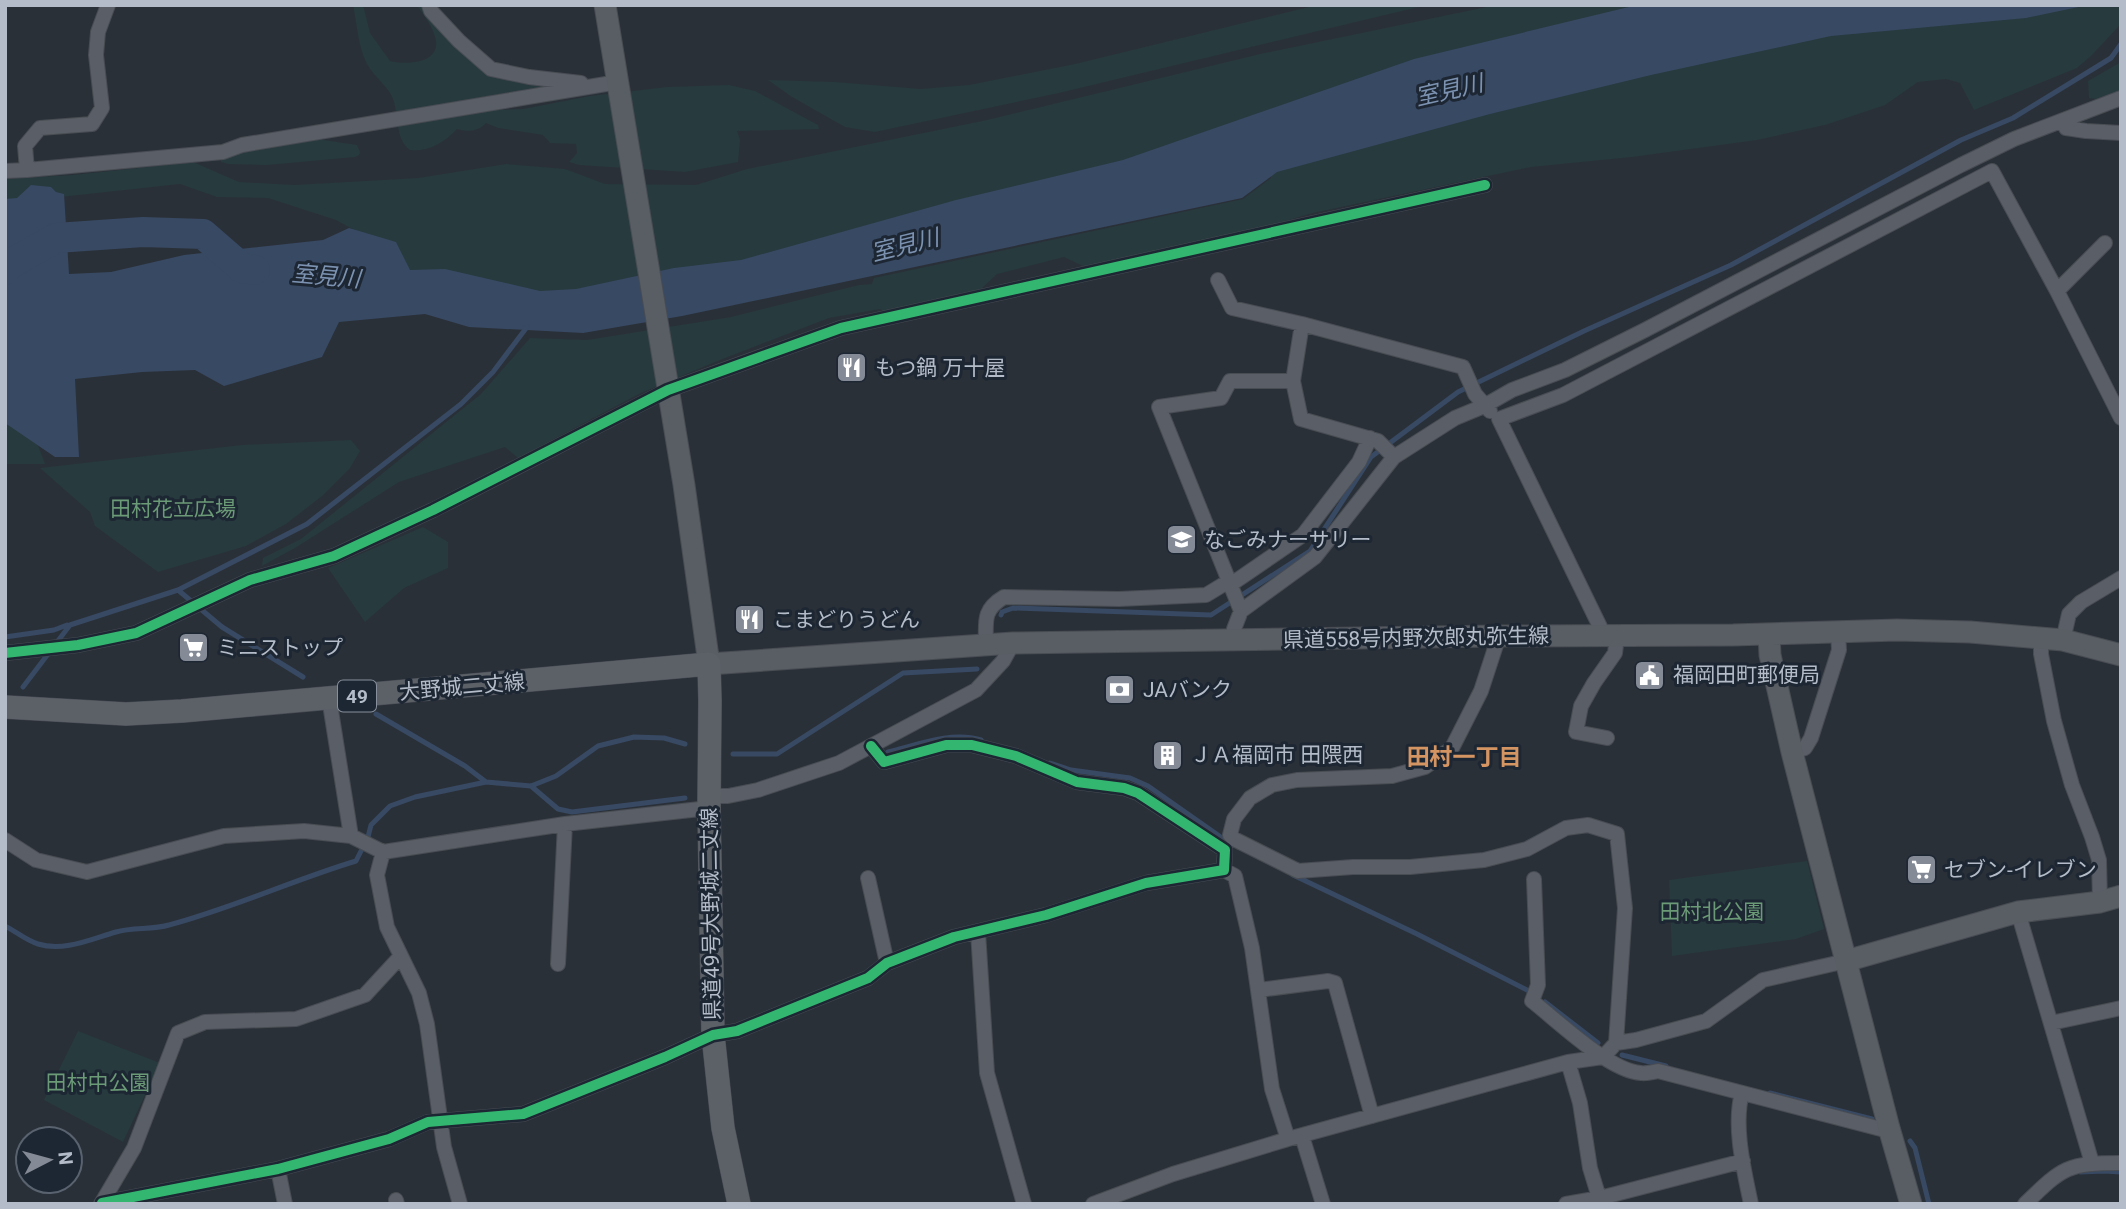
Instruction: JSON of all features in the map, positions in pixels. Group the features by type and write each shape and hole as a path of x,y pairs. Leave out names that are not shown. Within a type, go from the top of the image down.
{"main road":[{"name":"大野城二丈線","path":"5,707 126,713 182,711 709,664"},
{"name":"県道49号大野城二丈線","path":"709,664 713,1035 723,1128 739,1204"}],"street":[{"path":"27,170 25,146 40,128 92,124 102,107 96,55 98,32 108,5"},
{"path":"429,5 431,11 459,41 491,69 529,77 618,86"},
{"path":"605,5 684,485 709,664"},
{"path":"5,171 223,152 242,145 596,84"},
{"path":"1236,640 1234,629 1241,611 1315,557 1394,457 1455,418 1512,390 1565,370 1645,330 1971,159 2014,139 2121,98"},
{"path":"2063,121 2066,128 2121,133"},
{"path":"1499,419 1563,395 1992,171 2057,290 2121,418"},
{"path":"5,653 78,645 136,633 250,580 334,556 433,510 668,390 841,328 1485,185"},
{"path":"2057,290 2105,243"},
{"path":"1218,279 1232,308 1302,324 1463,368 1475,394 1499,419 1611,637 1615,653 1581,706 1576,732 1607,738"},
{"path":"1302,324 1293,380 1301,419 1374,439 1394,457"},
{"path":"1241,611 1159,407 1222,398 1230,381 1293,380"},
{"path":"986,645 989,608 1004,597 1119,599 1206,595 1230,585 1303,535 1374,439"},
{"path":"2063,640 2069,614 2081,602 2121,578"},
{"name":"県道558号内野次郎丸弥生線","path":"709,664 1013,643 1769,635 1897,631 1970,632 2063,640 2121,655"},
{"path":"1792,752 1805,748 1811,738 1839,650 1839,632"},
{"path":"1769,635 1770,655 1792,752 1911,1204"},
{"path":"1224,870 1234,819 1250,798 1272,785 1297,780 1392,776 1425,767 1452,748 1481,691 1499,636"},
{"path":"2041,638 2041,654 2054,721 2071,785 2099,860 2100,902"},
{"path":"5,840 36,860 87,872 224,836 304,831 351,836 383,852 709,802 758,790 839,763 976,690 1003,661 1013,643"},
{"path":"329,698 351,836"},
{"path":"871,746 884,762 946,745 972,745 1016,757 1077,782 1124,788 1138,793 1230,844 1298,871 1409,867 1484,860 1527,849 1566,828 1588,825 1617,834 1625,908 1616,1043"},
{"path":"558,964 565,824"},
{"path":"383,852 377,875 387,927 419,993 427,1024 444,1147 460,1204"},
{"path":"102,1203 278,1169 389,1139 428,1122 523,1114 665,1058 713,1035 737,1031 868,978 887,963 954,937 1046,915 1146,883 1224,870 1236,876 1252,948 1272,1089 1323,1204"},
{"path":"868,878 887,963"},
{"path":"1534,879 1538,985 1532,1001 1620,1068 1643,1074 1658,1071 1881,1129 1889,1128"},
{"path":"1093,1204 1129,1197 1173,1174 1295,1138 1568,1062 1603,1056 1616,1043 1706,1021 1763,980 1846,961 2018,912 2100,902 2121,896"},
{"path":"2018,912 2092,1163"},
{"path":"978,932 987,1073 1024,1204"},
{"path":"102,1203 134,1149 178,1033 205,1022 296,1019 365,995 401,956"},
{"path":"1259,990 1328,981 1335,983 1372,1116"},
{"path":"2051,1023 2121,1008"},
{"path":"1568,1062 1580,1103 1590,1168 1600,1201"},
{"path":"1742,1093 1738,1107 1742,1161 1751,1204"},
{"path":"1566,1204 1600,1201 1742,1161"},
{"path":"2025,1204 2053,1176 2073,1166 2121,1163"},
{"path":"278,1169 285,1204"}],"green space":[{"path":"353,5 363,5 370,33 390,61 420,61 436,49 435,36 417,5 427,5 474,58 551,85 550,88 497,110 523,109 590,96 667,87 729,85 755,91 818,125 819,129 737,131 740,140 738,162 685,172 579,165 569,162 577,153 576,144 550,143 543,135 498,128 486,123 472,130 457,129 429,148 410,150 402,140 391,94 370,69 364,57"},
{"path":"1317,5 1427,5 1059,93 875,132 845,127 768,80 921,89 969,85 1075,64"},
{"path":"1496,5 1679,5 1126,165 747,266 542,299 403,276 389,249 336,220 268,198 217,197 180,184 5,203 5,179 73,175 193,162 239,182 295,185 418,178 506,164 565,169 605,184 696,185 747,169 987,120 1260,54"},
{"path":"2044,5 2121,5 2121,24 2077,68 1974,110 1960,83 1946,79 1918,82 1885,105 1825,125 1757,140 1531,167 1313,213 1261,228 1085,267 1064,257 997,274 981,289 883,311 880,309 829,318 641,393 518,458 505,447 399,482 262,566 263,558 301,539 481,394 530,338 587,340 731,317 872,284 874,278 1243,199 1271,178 1271,164 1820,30"},
{"path":"2121,62 2121,91 2096,99 2089,98 2088,81"},
{"path":"317,139 357,145 359,155 267,165 221,162 221,158 234,152"},
{"path":"5,416 35,437 45,464 5,464"},
{"name":"田村花立広場","path":"351,440 360,451 350,468 322,496 286,524 246,546 158,572 95,526 90,512 40,468 242,445"},
{"path":"423,527 448,542 448,568 404,588 365,622 328,568"},
{"name":"田村北公園","path":"1807,861 1824,929 1796,939 1672,956 1669,880"},
{"name":"田村中公園","path":"78,1031 160,1063 123,1142 44,1100"}],"water":[{"path":"1637,5 2088,5 2026,18 1831,36 1651,75 1490,114 1277,172 1242,198 682,316 583,333 469,327 425,314 339,322 322,357 224,386 195,370 75,379 79,457 55,457 5,423 5,199 17,198 31,185 51,187 64,194 69,274 111,272 184,255 323,240 349,228 396,242 410,270 445,269 540,291 576,289 674,268 741,260 956,200 1123,160 1414,59"}],"waterway":[{"path":"1001,615 1013,608 1211,615 1310,551 1371,457 1458,392 1584,331 1731,265 1961,140 2013,118 2111,58 2121,44"},
{"name":"室見川","path":"5,270 10,264 56,238 143,232 203,234 242,268 255,270"},
{"path":"23,687 70,625 178,590 307,524 461,404 493,372 527,327"},
{"path":"178,590 222,627 303,677"},
{"path":"5,637 54,630 67,625"},
{"path":"733,754 777,754 903,673 977,669"},
{"path":"376,714 465,766 486,782"},
{"path":"5,926 34,943 58,946 77,944 122,930 169,925 356,861 371,825 390,806 415,797 486,782 531,786 556,776 598,746 634,737 664,738 685,744"},
{"path":"888,752 946,738 981,740"},
{"path":"1050,763 1071,770 1130,778 1148,786 1225,840"},
{"path":"531,786 558,809 572,812 685,798"},
{"path":"1293,875 1529,991"},
{"path":"1545,1002 1598,1043"},
{"path":"1622,1055 1666,1066"},
{"path":"1770,1093 1872,1119"},
{"path":"1910,1141 1915,1148 1929,1204"},
{"path":"2080,1172 2121,1172"}],"cycle path":[{"path":"5,653 78,645 136,633 250,580 334,556 433,510 668,390 841,328 1485,185"},
{"path":"102,1203 278,1169 389,1139 428,1122 523,1114 713,1035 737,1031 868,978 887,963 954,937 1046,915 1146,883 1224,870 1225,850 1138,793 1124,788 1077,782 1016,756 972,745 946,745 884,762 871,746"}],"place":[{"name":"もつ鍋 万十屋","path":"852,368"},
{"name":"なごみナーサリー","path":"1181,540"},
{"name":"こまどりうどん","path":"750,620"},
{"name":"ミニストップ","path":"194,648"},
{"name":"福岡田町郵便局","path":"1650,675"},
{"name":"JAバンク","path":"1120,690"},
{"name":"ＪＡ福岡市 田隈西","path":"1167,755"},
{"name":"セブン-イレブン","path":"1921,870"}],"district":[{"name":"田村一丁目","path":"1464,757"}]}
